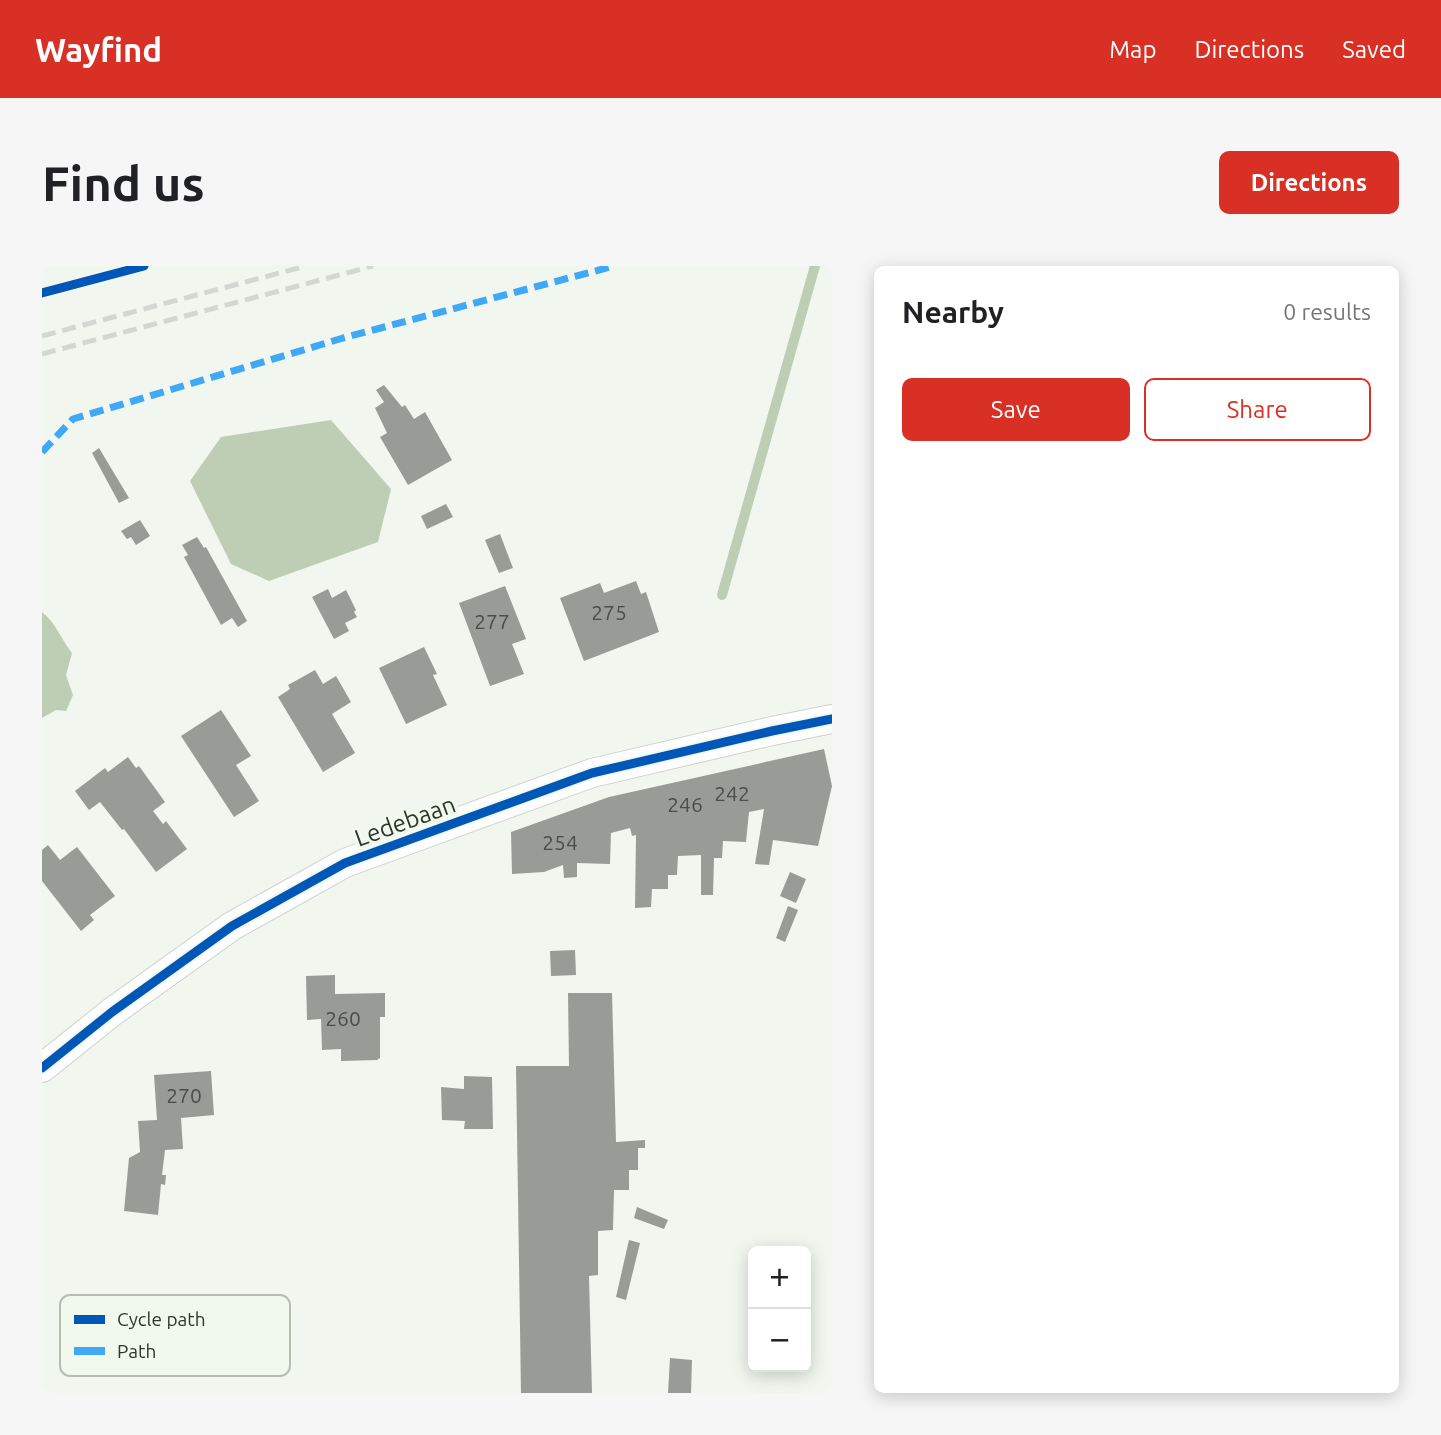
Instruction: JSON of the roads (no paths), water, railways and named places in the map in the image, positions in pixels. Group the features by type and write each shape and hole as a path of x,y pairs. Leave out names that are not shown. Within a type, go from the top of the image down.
{"street":[{"name":"Ledebaan","path":"42,1068 113,1012 232,926 345,863 592,773 832,719"}],"waterway":[{"path":"722,595 815,266"}],"railway":[{"path":"42,336 306,266"},
{"path":"42,354 373,266"}]}
